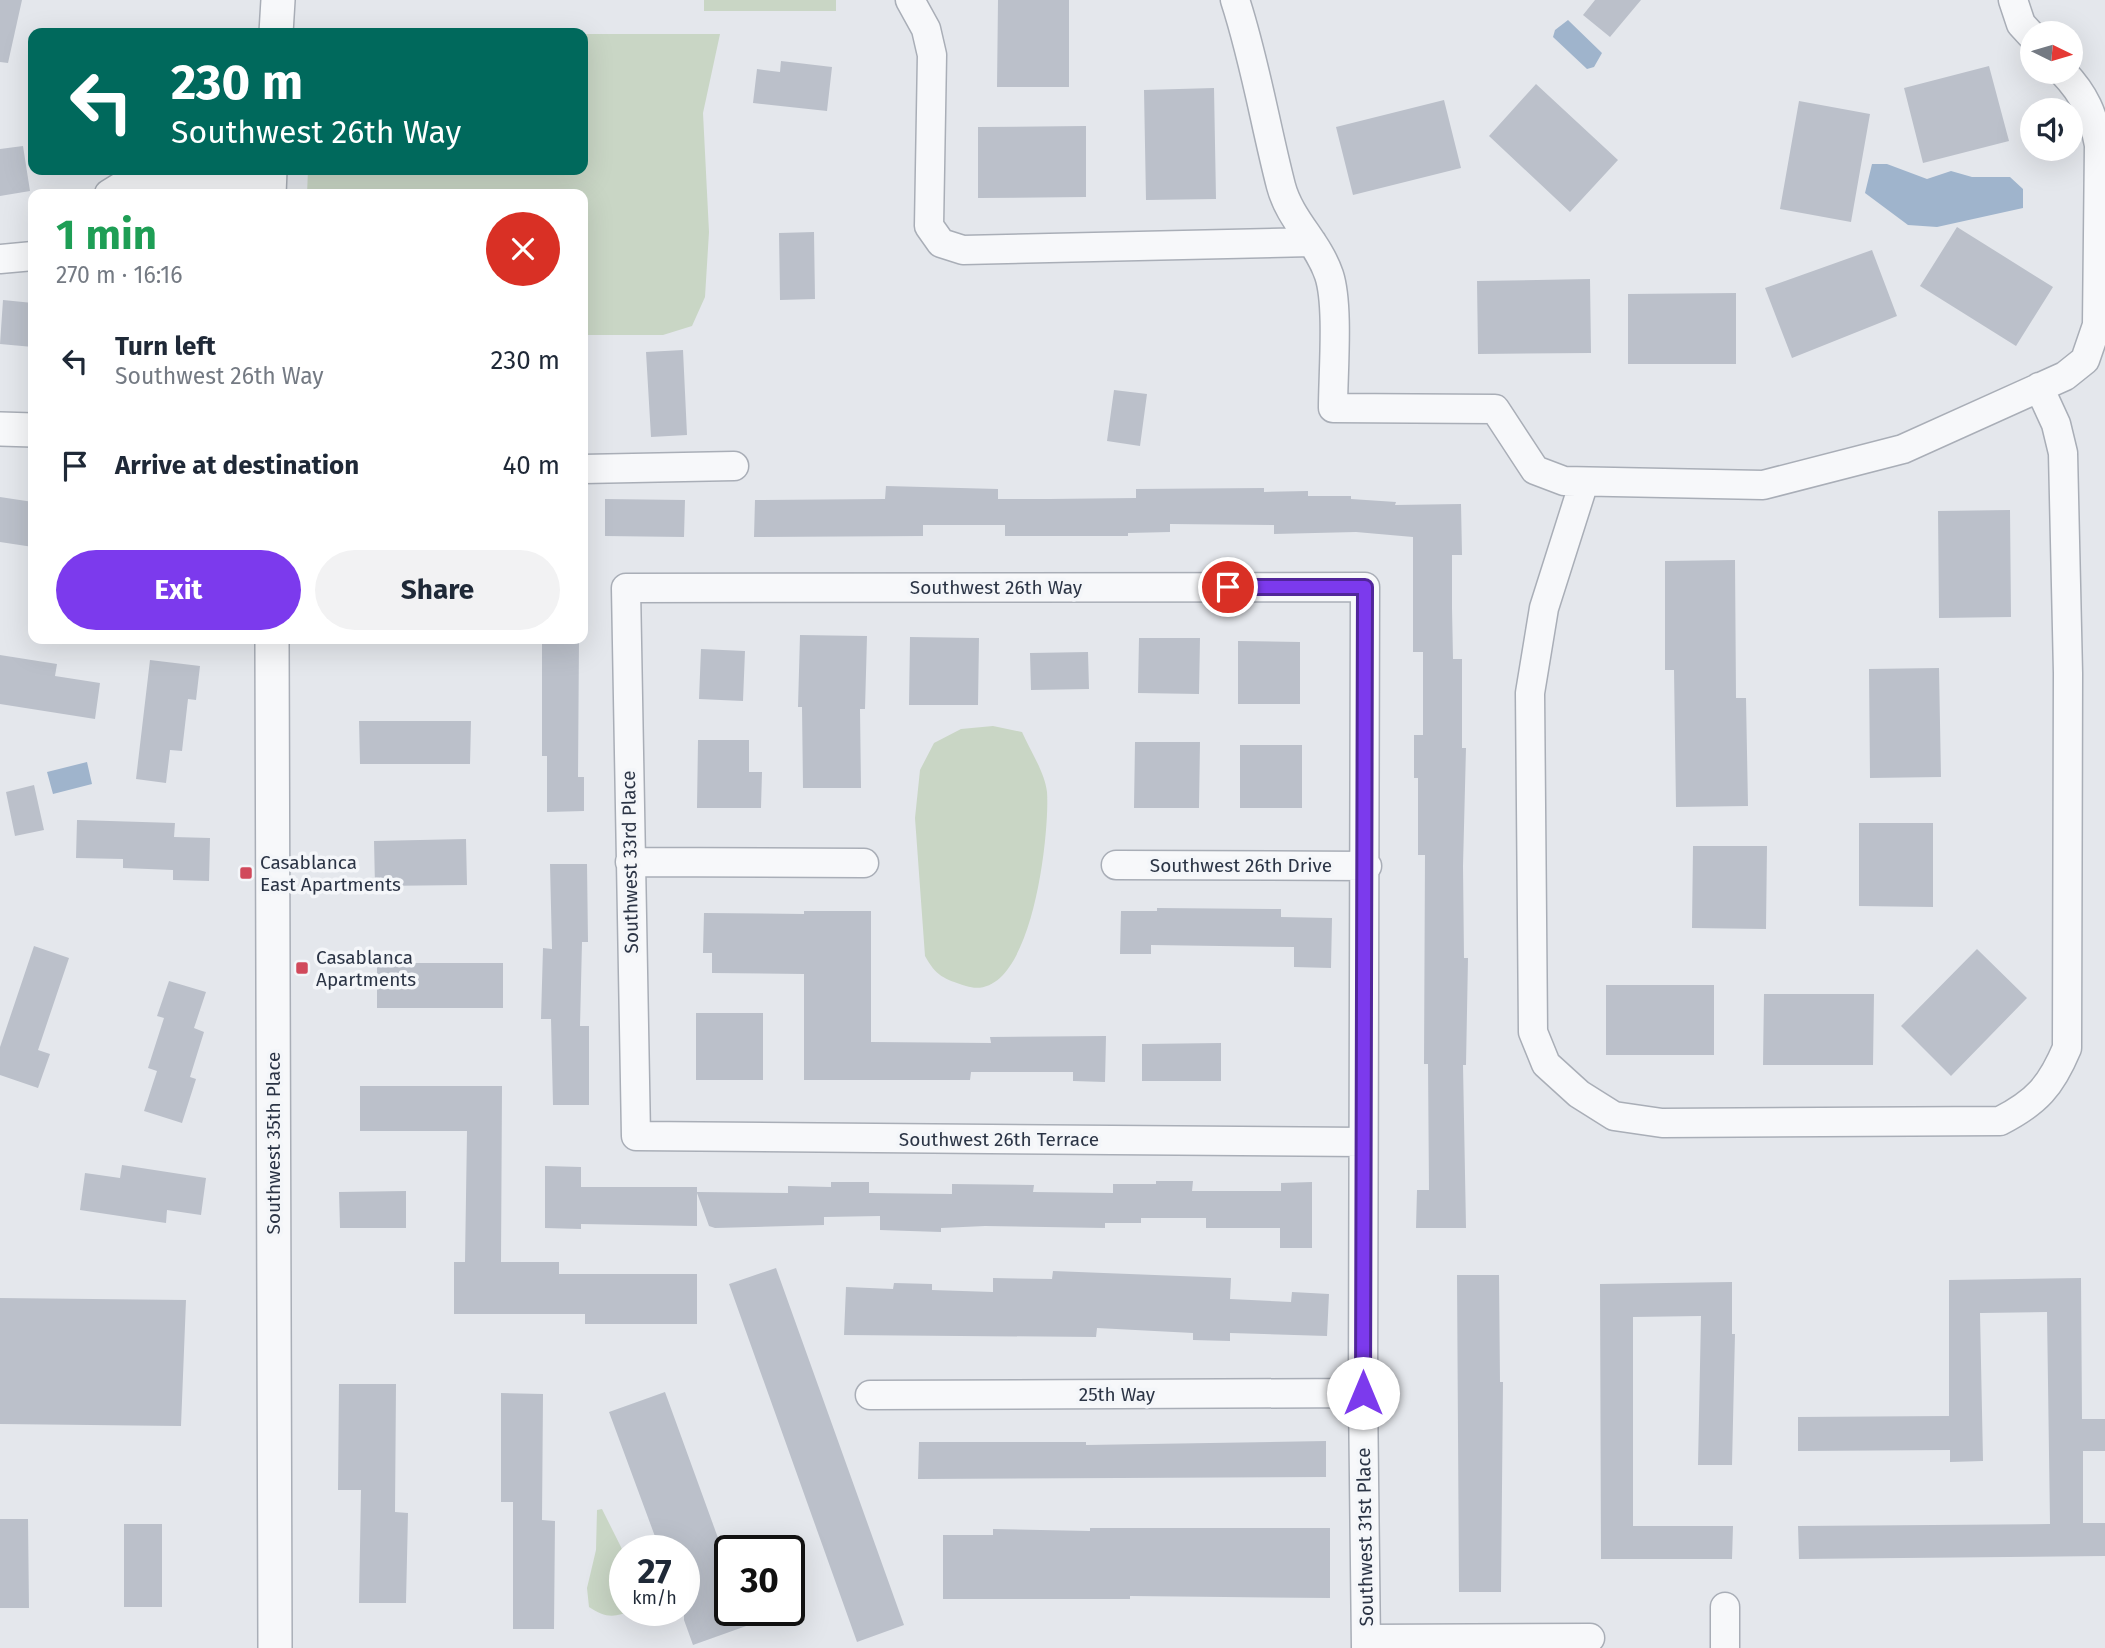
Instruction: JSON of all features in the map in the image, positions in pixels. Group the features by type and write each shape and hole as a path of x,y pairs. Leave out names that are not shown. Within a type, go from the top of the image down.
{"street":[{"path":"276,28 278,0"},
{"path":"910,0 926,29 932,55 929,226 941,243 963,250 1312,242"},
{"path":"1235,0 1250,45 1281,189 1296,222 1312,242 1329,275 1334,301 1333,408 1495,410 1535,470 1564,481 1763,485 1903,449 2065,376 2085,360 2097,326 2099,145 2094,116 2082,92 2074,84"},
{"path":"2013,0 2020,21"},
{"path":"117,189 135,178 270,182"},
{"path":"0,259 28,256"},
{"path":"1584,482 1544,608 1531,693 1533,1032 1546,1064 1579,1094 1614,1116 1661,1123 2000,1121 2026,1108 2054,1080 2067,1048 2068,673 2063,453 2056,424 2039,387"},
{"path":"0,429 28,430"},
{"path":"588,469 734,466"},
{"name":"Southwest 26th Way","path":"626,587 1365,587"},
{"name":"Southwest 33rd Place","path":"626,587 636,1136"},
{"name":"Southwest 31st Place","path":"1365,587 1367,866 1363,1393 1366,1644"},
{"name":"Southwest 35th Place","path":"272,644 275,1648"},
{"path":"630,862 864,863"},
{"name":"Southwest 26th Drive","path":"1116,865 1367,866"},
{"name":"Southwest 26th Terrace","path":"636,1136 1363,1142"},
{"name":"25th Way","path":"870,1395 1363,1393"},
{"path":"1725,1607 1725,1648"},
{"path":"1366,1644 1590,1638"}],"green space":[{"path":"704,0 836,0 836,11 704,11"},
{"path":"588,34 720,34 703,113 709,232 705,297 692,326 663,335 588,335 588,189 307,189 308,175 588,175"},
{"path":"993,726 1022,732 1040,769 1047,792 1045,842 1032,912 1021,944 1007,970 989,985 966,986 941,976 925,956 915,818 920,770 934,743 961,729"},
{"path":"602,1509 615,1535 609,1535 609,1615 589,1607 587,1588 596,1550 597,1510"}],"water":[{"path":"1568,20 1602,53 1594,67 1587,69 1553,37 1555,30"},
{"path":"1872,164 1887,164 1927,179 1951,171 1972,177 2010,177 2023,189 2023,208 1937,227 1908,225 1865,193"},
{"path":"87,762 92,784 53,794 47,772"}],"building":[{"path":"0,0 22,0 8,63 0,62"},
{"path":"998,0 1069,0 1069,87 997,87"},
{"path":"1595,0 1641,0 1610,37 1583,15"},
{"path":"781,61 832,67 827,111 753,103 757,69 780,72"},
{"path":"1989,66 2009,141 1923,163 1904,88"},
{"path":"1536,84 1618,160 1570,212 1489,136"},
{"path":"1214,88 1216,199 1146,200 1144,90"},
{"path":"1444,100 1461,168 1353,195 1336,127"},
{"path":"1799,101 1870,114 1851,222 1780,209"},
{"path":"1086,126 1086,197 978,198 978,127"},
{"path":"23,146 28,191 0,196 0,149"},
{"path":"1957,227 2053,287 2016,346 1920,286"},
{"path":"814,232 815,299 780,300 779,233"},
{"path":"1872,250 1897,316 1792,358 1765,288"},
{"path":"1590,279 1591,353 1478,354 1477,281"},
{"path":"1736,293 1736,364 1628,364 1628,294"},
{"path":"3,300 28,302 28,347 0,344"},
{"path":"683,350 687,435 651,437 646,352"},
{"path":"1114,390 1147,394 1140,446 1107,441"},
{"path":"886,486 998,489 998,499 1136,498 1136,489 1264,488 1264,492 1308,491 1308,496 1351,496 1351,499 1396,502 1395,505 1461,504 1462,555 1452,555 1452,608 1453,659 1462,659 1462,748 1466,748 1463,866 1464,958 1468,958 1466,1065 1463,1065 1466,1228 1416,1228 1417,1190 1429,1190 1428,1064 1424,1064 1425,855 1418,855 1418,778 1414,778 1414,735 1423,735 1423,652 1413,652 1413,537 1356,532 1274,534 1274,525 1170,524 1170,532 1128,533 1128,536 1005,536 1005,525 923,525 923,536 754,537 755,500 885,499"},
{"path":"0,497 28,501 28,546 0,542"},
{"path":"605,499 685,500 684,537 605,536"},
{"path":"2010,510 2011,617 1939,618 1938,511"},
{"path":"1735,560 1736,698 1746,698 1748,806 1676,807 1674,670 1665,670 1665,561"},
{"path":"800,635 867,636 865,709 860,709 861,788 803,788 802,707 798,707"},
{"path":"910,637 979,638 978,705 909,705"},
{"path":"1139,638 1200,638 1199,694 1138,693"},
{"path":"1238,641 1300,642 1300,704 1238,704"},
{"path":"542,644 579,644 578,777 584,777 584,811 547,812 547,756 542,756"},
{"path":"701,649 745,651 743,701 699,699"},
{"path":"1088,652 1089,689 1031,690 1030,653"},
{"path":"0,655 57,664 55,676 100,683 95,719 0,704"},
{"path":"150,660 200,666 196,700 188,699 182,751 170,750 166,783 136,779"},
{"path":"1939,668 1941,777 1870,778 1869,669"},
{"path":"359,721 471,721 470,764 360,764"},
{"path":"698,740 749,740 749,772 762,772 761,808 697,808"},
{"path":"1135,742 1200,742 1199,808 1134,808"},
{"path":"1240,745 1302,745 1302,808 1240,808"},
{"path":"34,785 44,830 15,836 6,792"},
{"path":"77,820 175,823 174,837 210,838 209,881 173,880 173,870 123,868 123,859 76,858"},
{"path":"1859,823 1933,823 1933,907 1859,906"},
{"path":"466,839 467,885 375,886 374,841"},
{"path":"1693,846 1767,846 1766,929 1692,928"},
{"path":"550,864 587,864 588,942 582,942 580,1026 589,1026 589,1105 553,1105 551,1019 541,1019 543,948 552,949"},
{"path":"1157,908 1281,909 1281,917 1332,918 1331,968 1294,967 1294,947 1151,945 1151,954 1120,954 1121,911 1157,911"},
{"path":"804,911 871,911 871,1042 991,1043 990,1037 1106,1036 1105,1082 1073,1081 1073,1072 971,1072 970,1080 804,1080 804,974 712,973 712,953 703,953 704,913 804,914"},
{"path":"34,946 69,958 38,1050 50,1054 38,1088 0,1075 0,1047"},
{"path":"1977,949 2027,998 1951,1076 1901,1026"},
{"path":"377,963 503,963 503,1008 377,1008"},
{"path":"169,981 206,992 194,1028 204,1032 190,1077 196,1079 182,1123 144,1111 157,1071 148,1068 164,1018 157,1016"},
{"path":"1606,985 1714,985 1714,1055 1606,1055"},
{"path":"1764,994 1874,994 1873,1065 1763,1065"},
{"path":"696,1013 763,1013 763,1080 696,1080"},
{"path":"1221,1043 1221,1081 1142,1081 1142,1044"},
{"path":"360,1086 502,1086 501,1262 559,1262 559,1274 697,1274 697,1324 585,1324 585,1314 454,1314 454,1262 465,1262 467,1131 360,1131"},
{"path":"122,1165 206,1178 201,1215 167,1210 166,1223 80,1210 85,1173 120,1178"},
{"path":"545,1166 581,1167 581,1187 697,1187 697,1192 788,1193 788,1186 831,1187 831,1182 869,1182 869,1193 952,1194 952,1184 1034,1185 1033,1192 1113,1193 1113,1184 1156,1184 1156,1181 1193,1181 1192,1191 1281,1191 1281,1183 1312,1182 1312,1248 1280,1248 1280,1228 1206,1228 1206,1218 1141,1218 1141,1223 1105,1223 1105,1228 985,1226 941,1228 941,1232 880,1230 880,1216 824,1217 824,1225 715,1228 709,1226 697,1193 697,1226 581,1224 581,1229 545,1228"},
{"path":"406,1191 406,1228 340,1228 339,1192"},
{"path":"776,1268 904,1625 857,1642 729,1284"},
{"path":"1053,1271 1231,1278 1230,1299 1291,1302 1292,1292 1329,1294 1327,1336 1230,1333 1230,1341 1193,1340 1193,1333 1097,1328 1096,1337 844,1335 846,1287 893,1289 894,1283 932,1284 932,1290 993,1292 993,1278 1052,1279"},
{"path":"1457,1275 1499,1275 1500,1382 1503,1382 1501,1592 1459,1592"},
{"path":"2081,1278 2082,1419 2105,1419 2105,1451 2083,1451 2083,1523 2105,1523 2105,1556 1799,1559 1798,1526 2050,1524 2047,1312 1980,1313 1983,1461 1950,1462 1950,1450 1798,1451 1798,1417 1949,1416 1949,1280"},
{"path":"1732,1282 1732,1334 1735,1334 1732,1465 1698,1465 1701,1316 1633,1317 1633,1526 1733,1526 1732,1559 1601,1559 1600,1284"},
{"path":"0,1298 186,1300 181,1426 0,1424"},
{"path":"339,1384 396,1384 395,1512 408,1513 406,1603 359,1603 361,1490 338,1490"},
{"path":"665,1392 717,1535 714,1535 714,1626 746,1626 693,1645 686,1626 700,1626 700,1535 654,1535 609,1412"},
{"path":"501,1393 543,1394 542,1520 555,1521 554,1629 513,1629 513,1502 501,1502"},
{"path":"1326,1441 1326,1477 918,1479 919,1442 1086,1442 1086,1445"},
{"path":"0,1519 28,1519 29,1608 0,1608"},
{"path":"124,1524 162,1524 162,1607 124,1607"},
{"path":"1090,1528 1330,1528 1330,1598 1130,1596 1130,1599 943,1599 943,1535 993,1535 993,1529 1090,1531"}],"place":[{"name":"Casablanca East Apartments","path":"246,873"},
{"name":"Casablanca Apartments","path":"302,968"}],"route":[{"path":"1228,587 1365,587 1367,866 1363,1393"}]}
